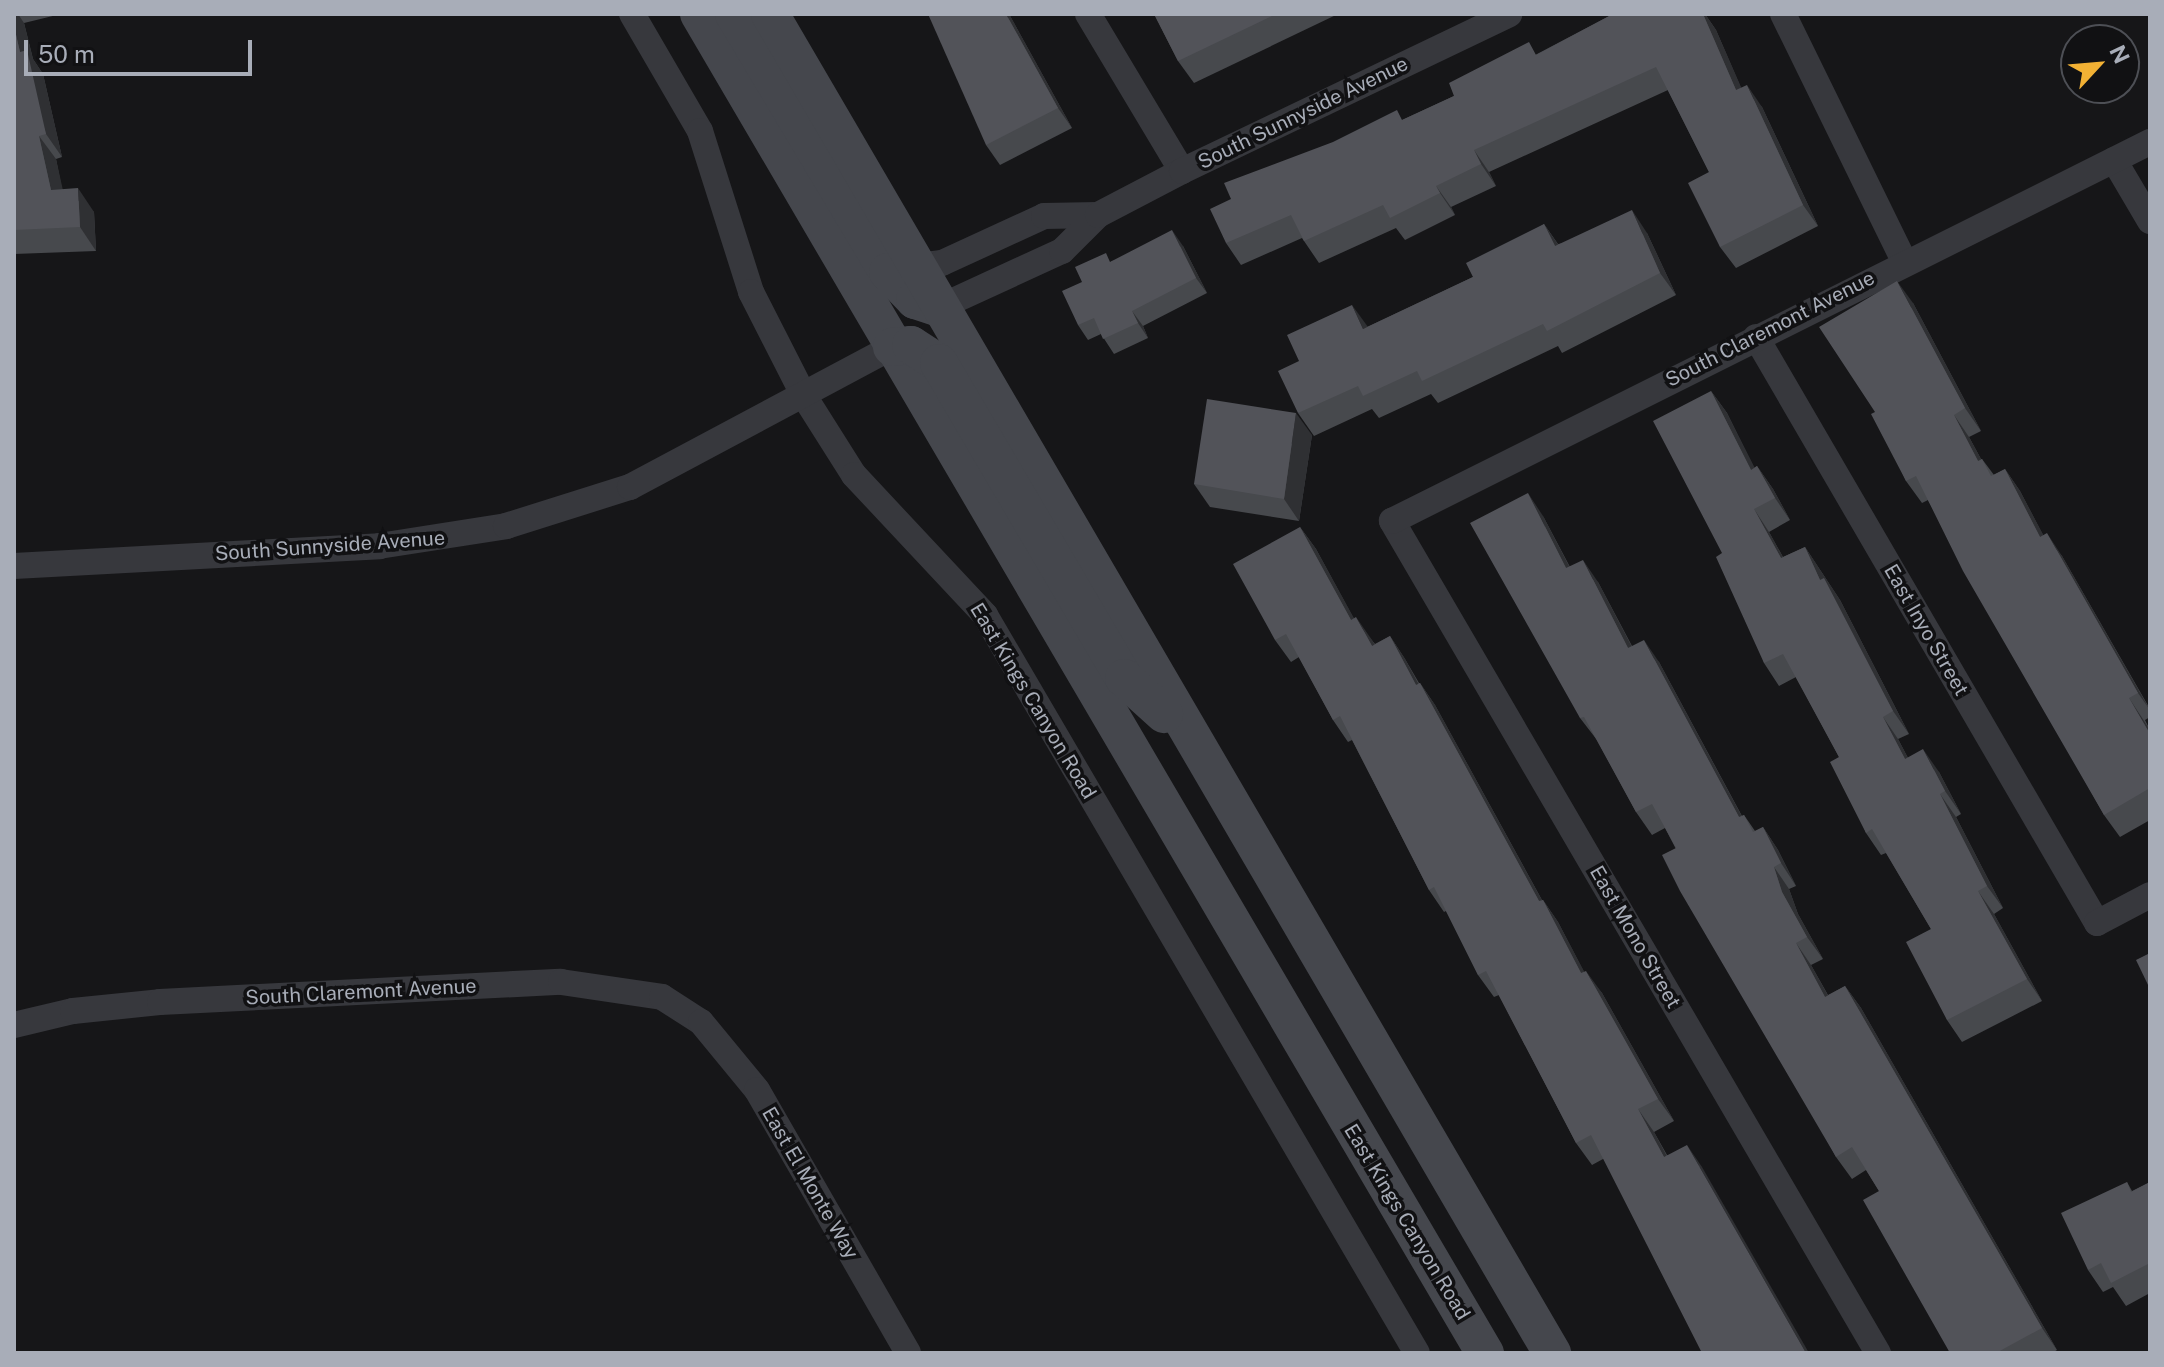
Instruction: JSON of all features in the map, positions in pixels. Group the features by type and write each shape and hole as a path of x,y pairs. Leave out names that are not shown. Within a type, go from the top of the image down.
{"main road":[{"name":"East Kings Canyon Road","path":"699,14 1485,1353"},
{"path":"734,14 888,272 915,300 940,307"},
{"path":"770,14 1552,1353"},
{"path":"892,347 911,345 939,363 1124,678 1190,737"}],"street":[{"name":"East Kings Canyon Road","path":"632,14 700,131 751,292 804,396 854,475 985,615 1417,1353"},
{"path":"1088,14 1182,171"},
{"name":"South Sunnyside Avenue","path":"940,307 1062,251 1098,215 1182,171 1509,14"},
{"path":"1783,14 1904,261"},
{"name":"South Claremont Avenue","path":"1392,521 1904,261 2150,142"},
{"path":"2114,160 2150,221"},
{"name":"South Sunnyside Avenue","path":"917,266 942,263 1044,216 1098,215"},
{"name":"East Inyo Street","path":"1756,337 2097,923 2150,895"},
{"name":"South Sunnyside Avenue","path":"14,566 379,546 506,526 630,487 892,347"},
{"name":"East Mono Street","path":"1392,521 1878,1353"},
{"name":"South Claremont Avenue","path":"14,1025 73,1011 160,1002 561,982 662,997 701,1022"},
{"name":"East El Monte Way","path":"701,1022 757,1090 896,1349"}],"building":[{"path":"928,14 1006,14 1058,108 986,145"},
{"path":"1154,14 1276,14 1178,61"},
{"path":"1613,14 1703,14 1736,90 1747,85 1803,205 1720,247 1688,183 1709,172 1656,67 1474,150 1481,164 1436,186 1440,193 1390,218 1383,205 1304,241 1291,215 1226,243 1210,209 1231,199 1224,183 1333,142 1397,110 1402,120 1454,96 1449,83 1529,42 1536,55"},
{"path":"14,26 20,52 27,50 46,134 39,136 51,190 78,188 80,227 14,230"},
{"path":"1632,210 1660,273 1547,331 1543,324 1422,381 1417,371 1363,396 1358,386 1298,413 1278,371 1299,361 1287,335 1352,305 1363,329 1473,277 1466,263 1544,224 1555,246"},
{"path":"1172,230 1196,278 1132,311 1138,323 1103,339 1094,318 1078,325 1062,291 1082,282 1075,267 1106,253 1110,262"},
{"path":"1897,281 1965,408 1954,415 1978,461 1982,459 1991,476 2005,469 2040,537 2047,533 2138,693 2129,698 2150,734 2150,788 2104,815 1963,571 1916,476 1906,481 1871,414 1875,412 1819,327"},
{"path":"1711,391 1751,470 1757,466 1775,498 1754,509 1781,558 1805,547 1820,580 1824,578 1893,711 1883,717 1905,759 1923,749 1945,791 1940,794 1987,886 1978,891 2027,979 1947,1020 1906,942 1931,929 1872,829 1866,833 1830,762 1839,757 1783,654 1764,663 1716,557 1722,553 1653,421"},
{"path":"1207,399 1296,413 1284,499 1194,484"},
{"path":"1528,493 1566,568 1583,560 1628,648 1644,640 1739,817 1744,815 1753,832 1763,827 1781,863 1774,867 1782,892 1807,937 1796,943 1825,997 1845,986 2042,1328 1996,1353 1950,1353 1863,1200 1879,1191 1852,1147 1836,1157 1680,891 1662,855 1676,848 1652,804 1636,812 1470,523"},
{"path":"1300,527 1351,620 1356,617 1372,646 1390,636 1416,685 1420,683 1539,901 1543,900 1581,973 1586,971 1658,1099 1638,1109 1664,1157 1687,1145 1806,1353 1702,1353 1591,1135 1576,1143 1486,971 1478,975 1434,887 1429,890 1340,716 1333,720 1286,634 1275,640 1233,564"},
{"path":"2150,953 2150,989 2136,960"},
{"path":"2127,1182 2131,1192 2150,1182 2150,1263 2111,1283 2101,1263 2088,1270 2061,1213"}]}
